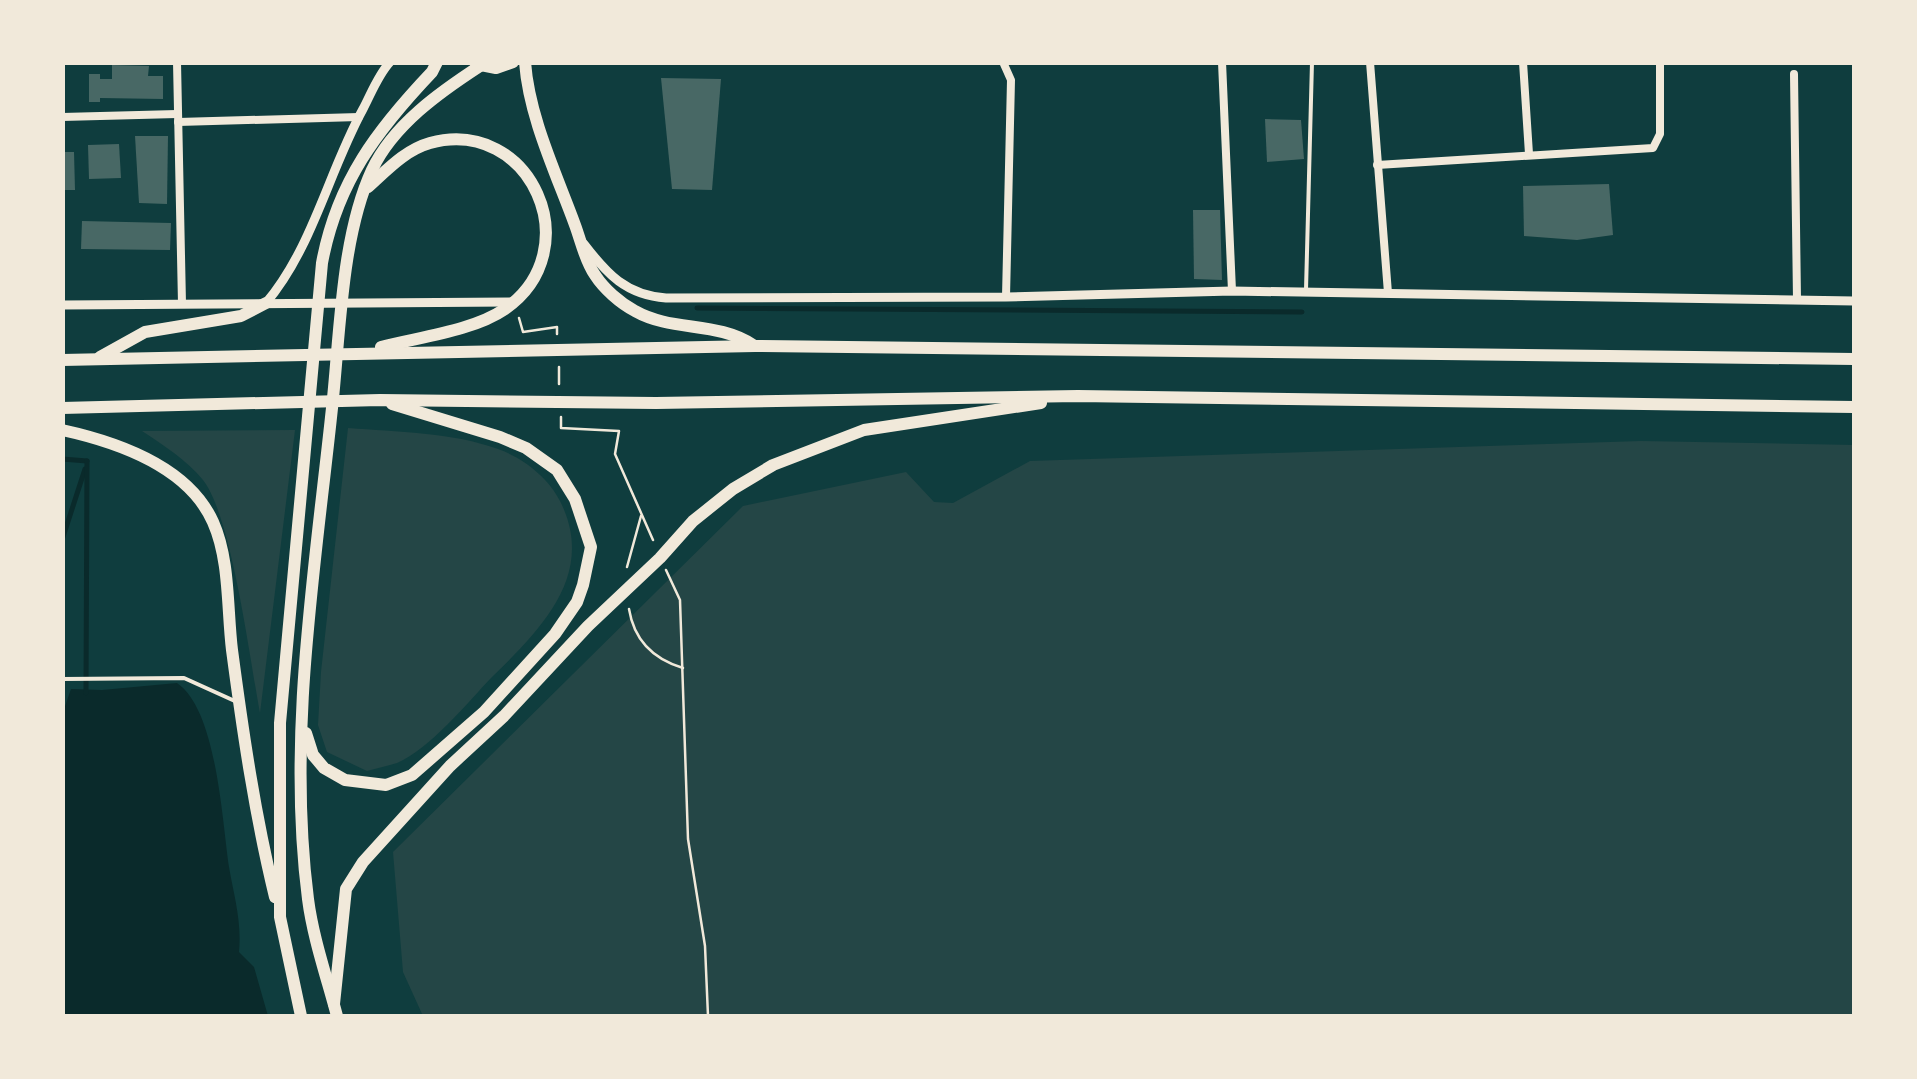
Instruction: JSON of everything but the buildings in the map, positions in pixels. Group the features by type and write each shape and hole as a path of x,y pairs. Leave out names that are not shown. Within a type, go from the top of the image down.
{"highway":[{"path":"280,917 280,722 288,613 316,312 333,216 347,183 387,119 437,62"},
{"path":"336,1010 309,905 304,865 302,716 354,226 371,172 405,127 477,64 496,68 514,62"},
{"path":"525,62 527,90 592,272 604,288 636,312 666,323 711,328 741,337 755,346"},
{"path":"363,352 487,320 514,302 540,262 546,224 546,210 538,192 520,166 500,151 453,140 408,153 368,187"},
{"path":"96,359 145,332 242,316 266,302"},
{"path":"62,360 755,346 1854,359"},
{"path":"336,1010 346,889 363,862 450,766 504,716 693,521 773,465 864,430 1012,410 1078,396"},
{"path":"62,408 380,400 656,403 1078,396 1854,406"},
{"path":"302,716 313,755 324,768 345,780 386,785 412,775 484,712 556,634 583,585 590,547 575,499 556,470 526,448 500,437 380,400"},
{"path":"62,430 106,440 144,456 198,500 213,522 224,564 257,823 301,1016"}],"street":[{"path":"176,62 182,304"},
{"path":"1004,62 1010,80 1006,297"},
{"path":"1222,62 1232,292"},
{"path":"1370,62 1388,293"},
{"path":"1523,62 1528,154"},
{"path":"1376,165 1653,148 1660,134 1660,62"},
{"path":"266,302 289,276 359,116 387,64"},
{"path":"1794,74 1797,300"},
{"path":"62,117 359,116"},
{"path":"580,238 616,282 648,297 1006,297 1232,292 1854,301"},
{"path":"62,305 514,302"}],"lane":[{"path":"1306,295 1312,62"},
{"path":"62,679 184,678 239,703"}],"path":[{"path":"523,332 557,327 558,344"},
{"path":"558,361 560,394"},
{"path":"560,411 561,428 619,431 615,454 680,600 688,839 705,946 708,1016"},
{"path":"641,515 629,554 626,590 633,632 664,662 683,668"}],"shaded area":[{"path":"348,428 462,439 517,458 542,476 555,492 570,528 572,553 568,576 558,598 528,640 422,747 397,763 367,771 327,752 318,725"},
{"path":"295,430 260,713 231,556 213,499 190,466 142,431"},
{"path":"1641,441 1854,445 1854,1016 423,1016 403,972 393,852 743,506 906,472 934,502 953,503 1030,461"},
{"path":"177,683 190,697 209,741 237,909 239,952 254,967 268,1016 63,1016 63,712 71,689"}],"waterway":[{"path":"697,308 1302,312"},
{"path":"62,459 87,461"},
{"path":"86,693 87,461"},
{"path":"62,540 85,469"}]}
